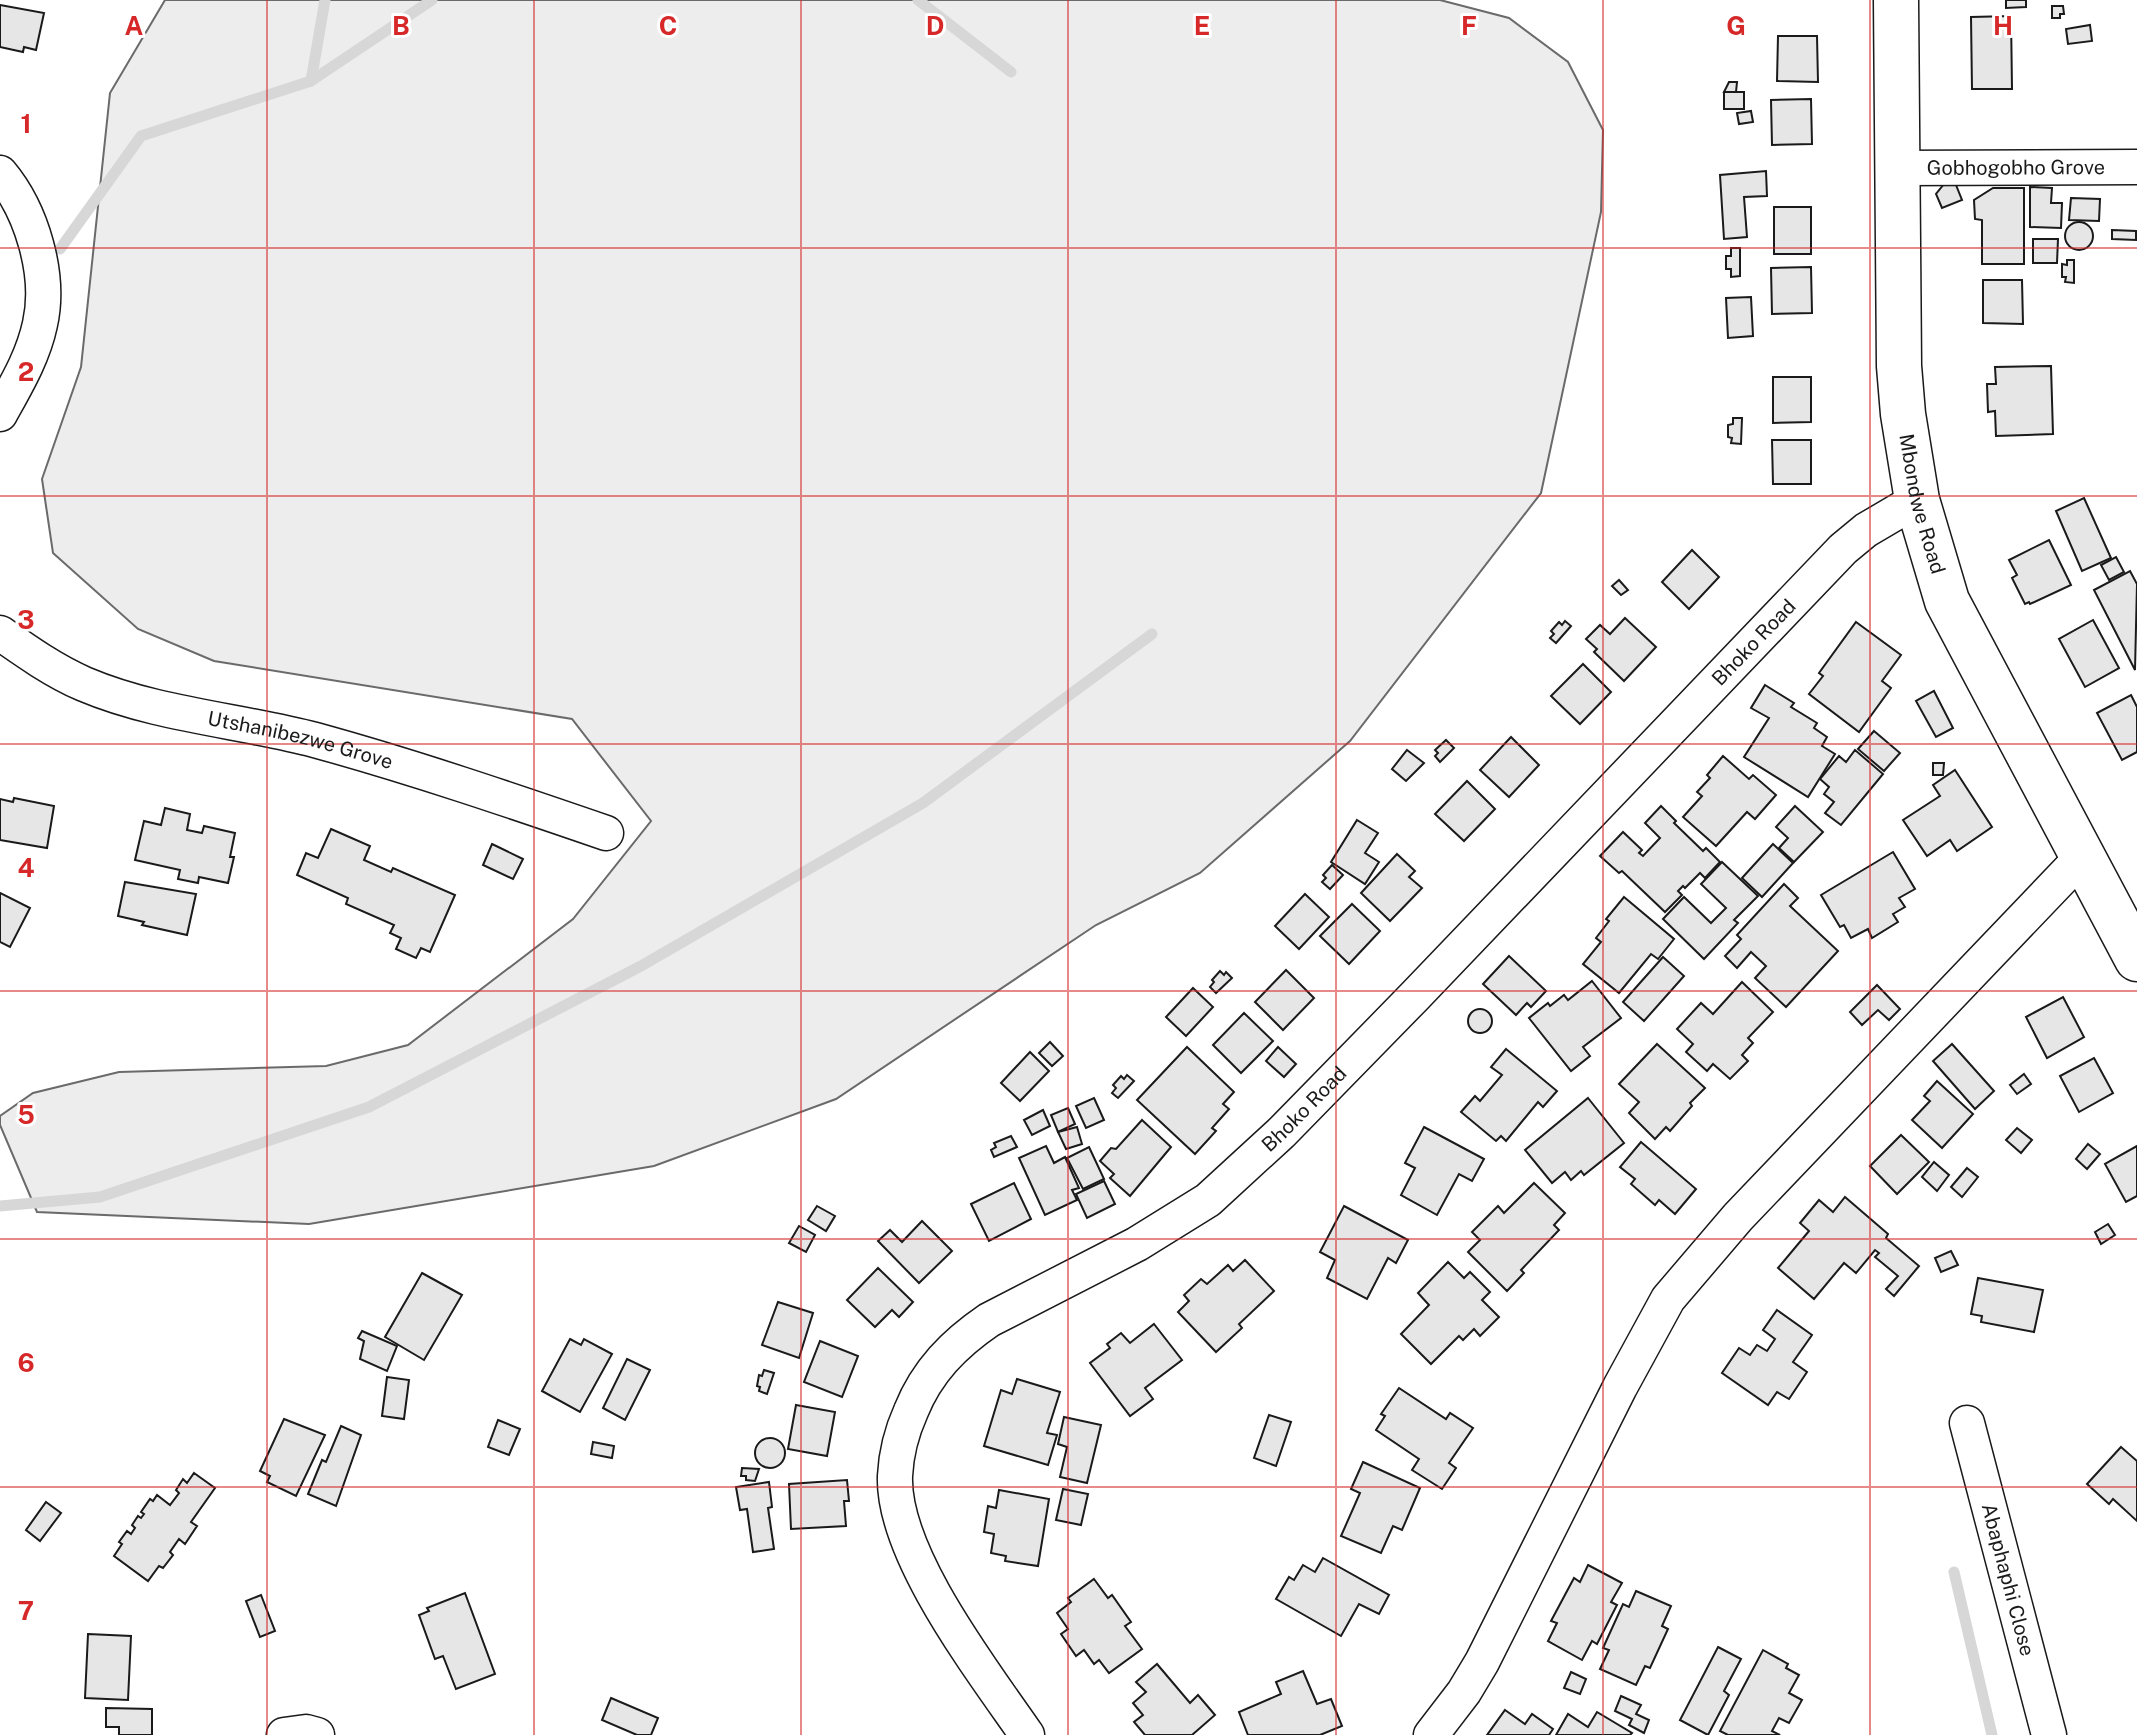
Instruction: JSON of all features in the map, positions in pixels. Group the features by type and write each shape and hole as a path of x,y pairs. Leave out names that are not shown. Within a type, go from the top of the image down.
{"street":[{"name":"Mbondwe Road","path":"1896,0 1899,366 1903,414 1917,500 1947,601 2137,959"},
{"name":"Gobhogobho Grove","path":"1896,168 2137,167"},
{"path":"0,173 33,232 43,297 34,346 0,414"},
{"name":"Bhoko Road","path":"1027,1735 922,1573 904,1531 895,1478 898,1455 904,1427 928,1375 969,1333 989,1320 1137,1244 1208,1200 1272,1141 1405,1007 1843,549 1866,530 1917,500"},
{"name":"Utshanibezwe Grove","path":"0,633 41,661 82,683 118,696 311,739 446,778 606,833"},
{"path":"1431,1735 1464,1692 1482,1662 1620,1387 1668,1299 1738,1217 2082,857"},
{"name":"Abaphaphi Close","path":"1967,1423 2049,1735"},
{"path":"284,1735 306,1732 317,1735"}],"shaded area":[{"path":"165,0 1440,0 1509,18 1568,62 1603,130 1601,212 1541,493 1350,741 1200,873 1096,925 836,1099 654,1166 309,1224 37,1212 0,1125 0,1116 33,1093 119,1072 326,1066 408,1045 573,919 651,821 572,719 214,661 138,629 53,553 42,479 81,367 110,93"}],"building":[{"path":"2006,0 2026,0 2026,7 2006,8"},
{"path":"0,5 44,13 36,50 24,47 23,52 0,47"},
{"path":"2052,6 2063,6 2064,14 2060,14 2060,18 2052,18"},
{"path":"2011,16 2012,89 1972,89 1971,17"},
{"path":"2090,25 2092,41 2068,44 2066,29"},
{"path":"1778,36 1817,36 1818,82 1777,81"},
{"path":"1729,82 1737,82 1736,92 1724,92"},
{"path":"1724,92 1744,92 1744,109 1724,109"},
{"path":"1811,99 1812,144 1772,145 1771,100"},
{"path":"1751,111 1753,122 1739,124 1737,113"},
{"path":"1766,171 1767,196 1744,197 1747,237 1724,239 1720,175"},
{"path":"1954,180 1962,200 1942,208 1936,194 1944,184"},
{"path":"2030,187 2052,188 2051,203 2062,203 2061,228 2030,227"},
{"path":"1993,188 2024,188 2024,264 1982,264 1982,220 1975,219 1974,200"},
{"path":"2071,198 2100,199 2099,221 2069,220"},
{"path":"1774,207 1811,207 1811,254 1774,254"},
{"path":"2079,222 2089,226 2093,236 2089,246 2079,250 2069,246 2065,236 2069,226"},
{"path":"2112,230 2136,231 2136,240 2112,239"},
{"path":"2033,239 2058,239 2057,263 2033,263"},
{"path":"1731,248 1740,248 1740,276 1731,277 1731,269 1726,269 1726,256 1731,256"},
{"path":"2067,260 2074,260 2074,283 2065,282 2066,277 2062,277 2062,264 2067,265"},
{"path":"1811,267 1812,313 1772,314 1771,268"},
{"path":"1983,280 2022,280 2023,324 1983,323"},
{"path":"1751,297 1753,336 1728,338 1726,298"},
{"path":"2051,366 2053,434 1996,436 1995,411 1988,412 1987,384 1996,384 1995,367"},
{"path":"1773,377 1811,377 1811,422 1773,423"},
{"path":"1733,418 1742,418 1741,444 1731,443 1732,438 1728,437 1728,425 1733,424"},
{"path":"1772,440 1811,440 1811,484 1773,484"},
{"path":"2084,498 2111,558 2082,571 2056,511"},
{"path":"2049,540 2071,585 2025,604 2012,578 2017,575 2009,560"},
{"path":"1692,550 1719,577 1689,609 1662,582"},
{"path":"2116,557 2124,572 2109,580 2101,565"},
{"path":"2130,571 2137,584 2135,670 2094,590"},
{"path":"1619,580 1628,590 1621,595 1612,586"},
{"path":"1625,618 1656,647 1624,681 1594,652 1597,649 1586,639 1600,625 1610,634"},
{"path":"2093,620 2119,668 2085,687 2059,639"},
{"path":"1565,621 1571,626 1556,643 1550,638 1554,634 1551,631 1559,622 1562,625"},
{"path":"1856,622 1901,655 1882,681 1891,688 1859,732 1809,694 1823,676 1819,673"},
{"path":"1583,664 1611,692 1580,724 1551,696"},
{"path":"1765,685 1794,703 1791,707 1817,723 1814,728 1827,737 1822,746 1835,754 1808,797 1744,757 1769,718 1751,708"},
{"path":"1934,691 1953,728 1936,737 1916,701"},
{"path":"2131,695 2137,707 2137,752 2122,760 2097,713"},
{"path":"1874,731 1900,753 1884,771 1858,749"},
{"path":"1511,737 1539,765 1509,797 1480,770"},
{"path":"1446,740 1454,748 1440,762 1435,750"},
{"path":"1407,750 1424,763 1406,781 1392,769"},
{"path":"1855,750 1883,774 1841,825 1825,813 1834,802 1824,794 1829,787 1820,779 1839,756 1846,762"},
{"path":"1723,756 1749,779 1753,775 1776,795 1755,819 1747,812 1716,846 1683,817 1702,796 1697,792"},
{"path":"1933,763 1944,763 1943,775 1933,775"},
{"path":"1955,770 1992,827 1957,851 1950,840 1927,856 1903,820 1940,796 1933,785"},
{"path":"1467,781 1495,809 1464,841 1435,814"},
{"path":"14,798 54,806 47,848 0,840 0,799 13,802"},
{"path":"1661,806 1703,851 1706,848 1720,862 1705,878 1700,873 1685,888 1683,886 1678,891 1682,895 1665,912 1622,871 1619,873 1600,856 1623,832 1642,850 1639,853 1643,856 1660,838 1645,823"},
{"path":"1795,806 1823,832 1794,862 1779,848 1788,838 1776,827"},
{"path":"165,808 190,814 187,830 202,833 204,826 235,833 228,883 199,877 198,883 178,879 180,870 135,860 144,821 161,825"},
{"path":"1357,820 1378,833 1365,853 1379,862 1365,884 1331,862"},
{"path":"331,829 370,846 364,860 391,872 393,868 455,895 430,952 421,948 416,958 396,949 401,938 390,933 394,925 346,904 348,898 297,875 306,853 318,858"},
{"path":"492,844 523,859 513,879 483,865"},
{"path":"1773,844 1793,863 1762,897 1742,878"},
{"path":"1893,852 1915,889 1899,898 1905,907 1893,914 1898,922 1872,938 1868,929 1851,938 1844,925 1840,927 1821,895"},
{"path":"1397,854 1415,871 1409,877 1422,888 1390,921 1361,893"},
{"path":"1722,862 1758,896 1734,920 1738,923 1704,959 1663,919 1684,897 1711,923 1726,908 1701,884"},
{"path":"1332,865 1343,875 1330,889 1322,882 1326,878 1323,875"},
{"path":"125,882 196,894 187,935 118,916"},
{"path":"1784,884 1798,898 1790,906 1838,951 1786,1007 1755,978 1766,966 1751,952 1737,968 1725,956 1741,939 1737,935"},
{"path":"0,893 30,908 10,947 0,942"},
{"path":"1305,894 1329,917 1299,949 1275,926"},
{"path":"1624,897 1674,939 1658,959 1651,954 1619,993 1583,964 1601,942 1596,938 1609,921 1606,919"},
{"path":"1352,904 1380,931 1349,964 1320,936"},
{"path":"1509,956 1546,991 1531,1007 1527,1003 1516,1015 1483,984"},
{"path":"1663,957 1684,976 1644,1021 1623,1002"},
{"path":"1286,970 1314,998 1283,1030 1255,1002"},
{"path":"1220,971 1232,978 1216,993 1210,987"},
{"path":"1592,981 1621,1018 1583,1047 1590,1056 1571,1071 1529,1018 1564,995 1568,1000"},
{"path":"1742,982 1773,1012 1748,1038 1753,1043 1742,1055 1748,1061 1730,1079 1713,1064 1707,1071 1686,1052 1693,1044 1677,1029 1701,1003 1713,1014"},
{"path":"1877,985 1900,1009 1889,1020 1878,1010 1862,1025 1850,1012"},
{"path":"1193,988 1213,1007 1186,1036 1166,1017"},
{"path":"2063,997 2084,1037 2047,1058 2026,1017"},
{"path":"1480,1009 1489,1012 1492,1021 1489,1030 1480,1033 1471,1030 1468,1021 1471,1012"},
{"path":"1244,1013 1273,1041 1241,1073 1213,1045"},
{"path":"1050,1042 1063,1056 1052,1066 1039,1053"},
{"path":"1657,1044 1705,1088 1670,1131 1666,1127 1655,1139 1629,1113 1639,1102 1619,1084"},
{"path":"1952,1044 1994,1091 1975,1109 1933,1061"},
{"path":"1187,1047 1234,1092 1223,1104 1229,1109 1212,1128 1216,1131 1195,1154 1137,1100"},
{"path":"1278,1047 1296,1064 1284,1077 1266,1061"},
{"path":"1506,1049 1557,1091 1543,1107 1538,1102 1506,1141 1501,1136 1496,1141 1461,1112 1475,1096 1480,1101 1502,1075 1491,1067"},
{"path":"1030,1052 1049,1071 1020,1101 1001,1083"},
{"path":"2094,1058 2113,1093 2079,1112 2060,1076"},
{"path":"2024,1074 2031,1084 2017,1094 2010,1085"},
{"path":"1127,1075 1134,1081 1118,1098 1112,1093 1116,1088 1113,1085 1121,1076 1124,1079"},
{"path":"1937,1081 1973,1114 1942,1148 1912,1120 1930,1101 1924,1096"},
{"path":"1094,1098 1104,1120 1086,1128 1076,1106"},
{"path":"1588,1098 1624,1143 1584,1175 1581,1171 1571,1180 1565,1172 1552,1183 1525,1150"},
{"path":"1068,1108 1075,1124 1058,1132 1051,1115"},
{"path":"1043,1110 1050,1126 1032,1135 1024,1120"},
{"path":"1142,1120 1171,1147 1130,1196 1110,1178 1114,1174 1100,1161 1111,1148 1116,1149"},
{"path":"1077,1127 1082,1144 1066,1149 1058,1132"},
{"path":"1424,1127 1484,1159 1472,1181 1459,1174 1437,1215 1401,1195 1415,1168 1405,1163"},
{"path":"2017,1128 2032,1140 2021,1153 2006,1140"},
{"path":"1901,1135 1929,1162 1897,1194 1870,1166"},
{"path":"1011,1136 1017,1147 994,1157 991,1150 996,1147 994,1143"},
{"path":"1641,1142 1696,1189 1675,1214 1659,1200 1655,1205 1631,1184 1635,1179 1620,1167"},
{"path":"2088,1144 2100,1154 2087,1169 2076,1159"},
{"path":"1046,1146 1054,1163 1065,1157 1079,1188 1072,1190 1077,1200 1045,1215 1019,1158"},
{"path":"2137,1146 2137,1196 2126,1202 2105,1164"},
{"path":"1089,1147 1104,1179 1083,1189 1067,1158"},
{"path":"1934,1162 1949,1175 1937,1191 1922,1177"},
{"path":"1967,1168 1978,1177 1962,1197 1951,1187"},
{"path":"1104,1181 1115,1204 1087,1218 1076,1194"},
{"path":"1014,1183 1031,1219 989,1241 971,1204"},
{"path":"1534,1183 1565,1213 1554,1225 1559,1230 1521,1270 1524,1273 1507,1291 1468,1252 1480,1240 1472,1232 1498,1206 1504,1213"},
{"path":"1845,1197 1919,1266 1894,1296 1886,1289 1898,1276 1875,1257 1879,1253 1875,1250 1856,1273 1844,1263 1814,1299 1778,1268 1809,1231 1800,1223 1819,1200 1833,1212"},
{"path":"817,1206 835,1216 826,1231 808,1220"},
{"path":"1344,1206 1408,1240 1396,1263 1388,1258 1367,1299 1327,1278 1335,1260 1320,1252"},
{"path":"922,1221 952,1251 919,1283 878,1241 890,1230 902,1242"},
{"path":"2108,1224 2115,1235 2101,1244 2095,1232"},
{"path":"799,1226 815,1235 806,1252 789,1243"},
{"path":"1951,1251 1958,1265 1941,1272 1935,1258"},
{"path":"1245,1260 1274,1291 1239,1324 1242,1328 1216,1352 1178,1312 1189,1301 1184,1295 1201,1279 1207,1284 1228,1265 1233,1271"},
{"path":"1448,1262 1464,1278 1470,1272 1490,1292 1482,1300 1499,1317 1480,1336 1474,1329 1463,1340 1459,1336 1431,1364 1401,1334 1429,1305 1418,1293"},
{"path":"878,1268 913,1302 899,1317 892,1310 875,1327 847,1300"},
{"path":"422,1273 462,1295 424,1360 385,1337"},
{"path":"1978,1278 2043,1290 2034,1332 1981,1322 1982,1316 1971,1314"},
{"path":"778,1302 813,1313 799,1358 762,1345"},
{"path":"1777,1310 1812,1335 1793,1362 1807,1372 1789,1399 1777,1392 1768,1405 1722,1373 1739,1348 1750,1355 1757,1345 1767,1351 1775,1339 1763,1330"},
{"path":"1154,1324 1182,1360 1145,1388 1153,1399 1130,1416 1090,1363 1110,1348 1107,1344 1121,1333 1130,1343"},
{"path":"362,1331 397,1346 387,1371 360,1359 364,1341 358,1338"},
{"path":"570,1339 581,1345 584,1339 612,1354 580,1412 542,1391"},
{"path":"820,1341 858,1356 842,1397 804,1382"},
{"path":"627,1359 650,1370 625,1420 603,1408"},
{"path":"764,1370 774,1373 767,1394 759,1391 760,1387 757,1386 759,1375 762,1376"},
{"path":"387,1377 409,1380 404,1419 382,1416"},
{"path":"1017,1379 1060,1392 1047,1433 1057,1435 1048,1465 984,1446 1001,1390 1012,1394"},
{"path":"1399,1388 1446,1419 1450,1413 1473,1428 1449,1463 1456,1468 1442,1489 1412,1470 1419,1459 1376,1430 1385,1416 1381,1414"},
{"path":"796,1405 835,1412 827,1456 788,1449"},
{"path":"1269,1415 1291,1422 1276,1466 1254,1458"},
{"path":"1064,1417 1101,1425 1087,1483 1060,1477 1067,1447 1058,1444"},
{"path":"284,1419 325,1435 296,1496 267,1482 270,1476 260,1471"},
{"path":"498,1420 520,1429 509,1455 488,1447"},
{"path":"341,1426 361,1435 336,1506 308,1494"},
{"path":"770,1438 776,1439 784,1447 784,1459 776,1467 770,1468 764,1467 756,1459 755,1453 756,1447 764,1439"},
{"path":"593,1442 614,1446 612,1458 591,1454"},
{"path":"2121,1447 2137,1461 2137,1521 2113,1499 2109,1504 2087,1484"},
{"path":"1363,1462 1420,1488 1402,1530 1393,1526 1381,1553 1341,1536 1360,1493 1351,1489"},
{"path":"742,1468 759,1469 755,1481 741,1476"},
{"path":"194,1473 215,1488 191,1522 197,1526 185,1544 179,1539 170,1552 173,1555 163,1568 159,1566 148,1581 114,1556 122,1544 119,1542 127,1531 131,1534 135,1528 132,1525 138,1516 141,1518 144,1514 141,1512 150,1499 153,1501 157,1495 170,1505 179,1493 176,1490 183,1479 187,1483"},
{"path":"847,1480 849,1501 844,1501 846,1526 791,1529 789,1484"},
{"path":"769,1482 772,1507 768,1508 774,1549 753,1552 747,1509 740,1510 736,1487"},
{"path":"1063,1489 1088,1494 1081,1525 1056,1520"},
{"path":"999,1490 1049,1499 1038,1566 1005,1561 1006,1556 991,1553 994,1534 984,1532 988,1506 996,1508"},
{"path":"46,1502 61,1513 40,1541 26,1530"},
{"path":"1323,1558 1389,1595 1379,1614 1359,1604 1341,1636 1276,1599 1289,1577 1294,1580 1303,1565 1315,1572"},
{"path":"1588,1565 1622,1583 1611,1602 1617,1605 1597,1644 1592,1641 1582,1660 1548,1641 1557,1623 1551,1621 1574,1578 1580,1582"},
{"path":"1094,1579 1108,1598 1112,1595 1131,1622 1125,1626 1142,1649 1109,1673 1099,1660 1094,1664 1084,1650 1076,1656 1061,1634 1068,1629 1057,1613 1071,1602 1068,1598"},
{"path":"1636,1591 1671,1606 1662,1626 1668,1629 1650,1668 1645,1666 1636,1685 1600,1669 1609,1650 1603,1648 1623,1604 1629,1607"},
{"path":"465,1593 495,1674 456,1689 443,1656 435,1659 419,1615 429,1611 427,1608"},
{"path":"261,1595 275,1631 260,1637 246,1601"},
{"path":"88,1634 131,1636 128,1700 85,1698"},
{"path":"1718,1647 1741,1659 1724,1691 1729,1695 1708,1735 1680,1720"},
{"path":"1763,1650 1788,1664 1786,1668 1799,1675 1789,1693 1802,1700 1789,1723 1779,1718 1772,1731 1780,1735 1728,1735 1720,1731"},
{"path":"1157,1664 1190,1703 1198,1695 1215,1715 1192,1735 1145,1735 1134,1722 1143,1715 1133,1703 1146,1692 1136,1682"},
{"path":"1303,1671 1317,1704 1331,1699 1342,1726 1320,1735 1248,1735 1239,1712 1281,1694 1276,1682"},
{"path":"1571,1672 1586,1679 1580,1694 1564,1688"},
{"path":"1621,1696 1641,1705 1636,1714 1649,1720 1644,1733 1629,1725 1632,1719 1615,1711"},
{"path":"611,1698 658,1718 651,1735 637,1735 602,1720"},
{"path":"106,1708 152,1709 152,1735 119,1735 119,1727 106,1727"},
{"path":"1505,1710 1525,1724 1532,1714 1553,1729 1549,1735 1487,1735"},
{"path":"1597,1712 1632,1733 1556,1735 1568,1714 1588,1727"}],"waterway":[{"path":"311,81 325,0"},
{"path":"60,249 141,136 311,81 432,0"},
{"path":"918,0 1011,72"},
{"path":"0,1206 100,1197 369,1107 641,966 923,803 1152,634"},
{"path":"1954,1572 1992,1735"}]}
